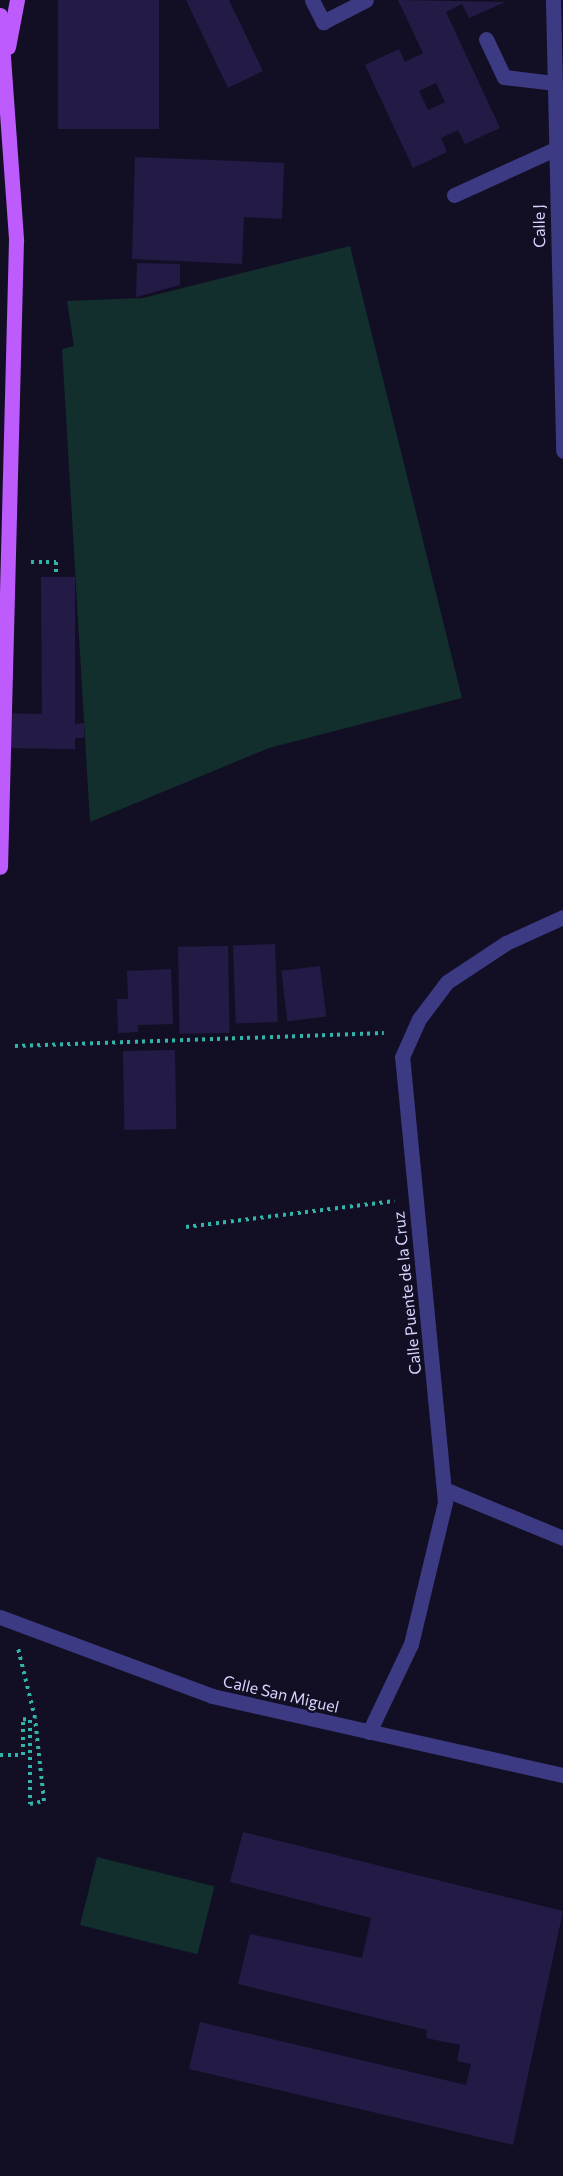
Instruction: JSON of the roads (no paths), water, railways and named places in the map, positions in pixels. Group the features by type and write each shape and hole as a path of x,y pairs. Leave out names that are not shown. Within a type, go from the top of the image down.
{"main road":[{"path":"4,64 17,0"},
{"path":"0,15 16,240 0,867"}],"street":[{"path":"312,0 323,22 366,0"},
{"name":"Calle J","path":"553,0 563,451"},
{"path":"486,39 504,76 554,83"},
{"path":"454,195 555,149"},
{"name":"Calle Puente de la Cruz","path":"369,1732 411,1644 445,1502 402,1057 419,1019 447,982 506,943 563,917"},
{"path":"444,1489 563,1538"},
{"name":"Calle San Miguel","path":"5,1617 85,1652 212,1696 563,1775"}]}
